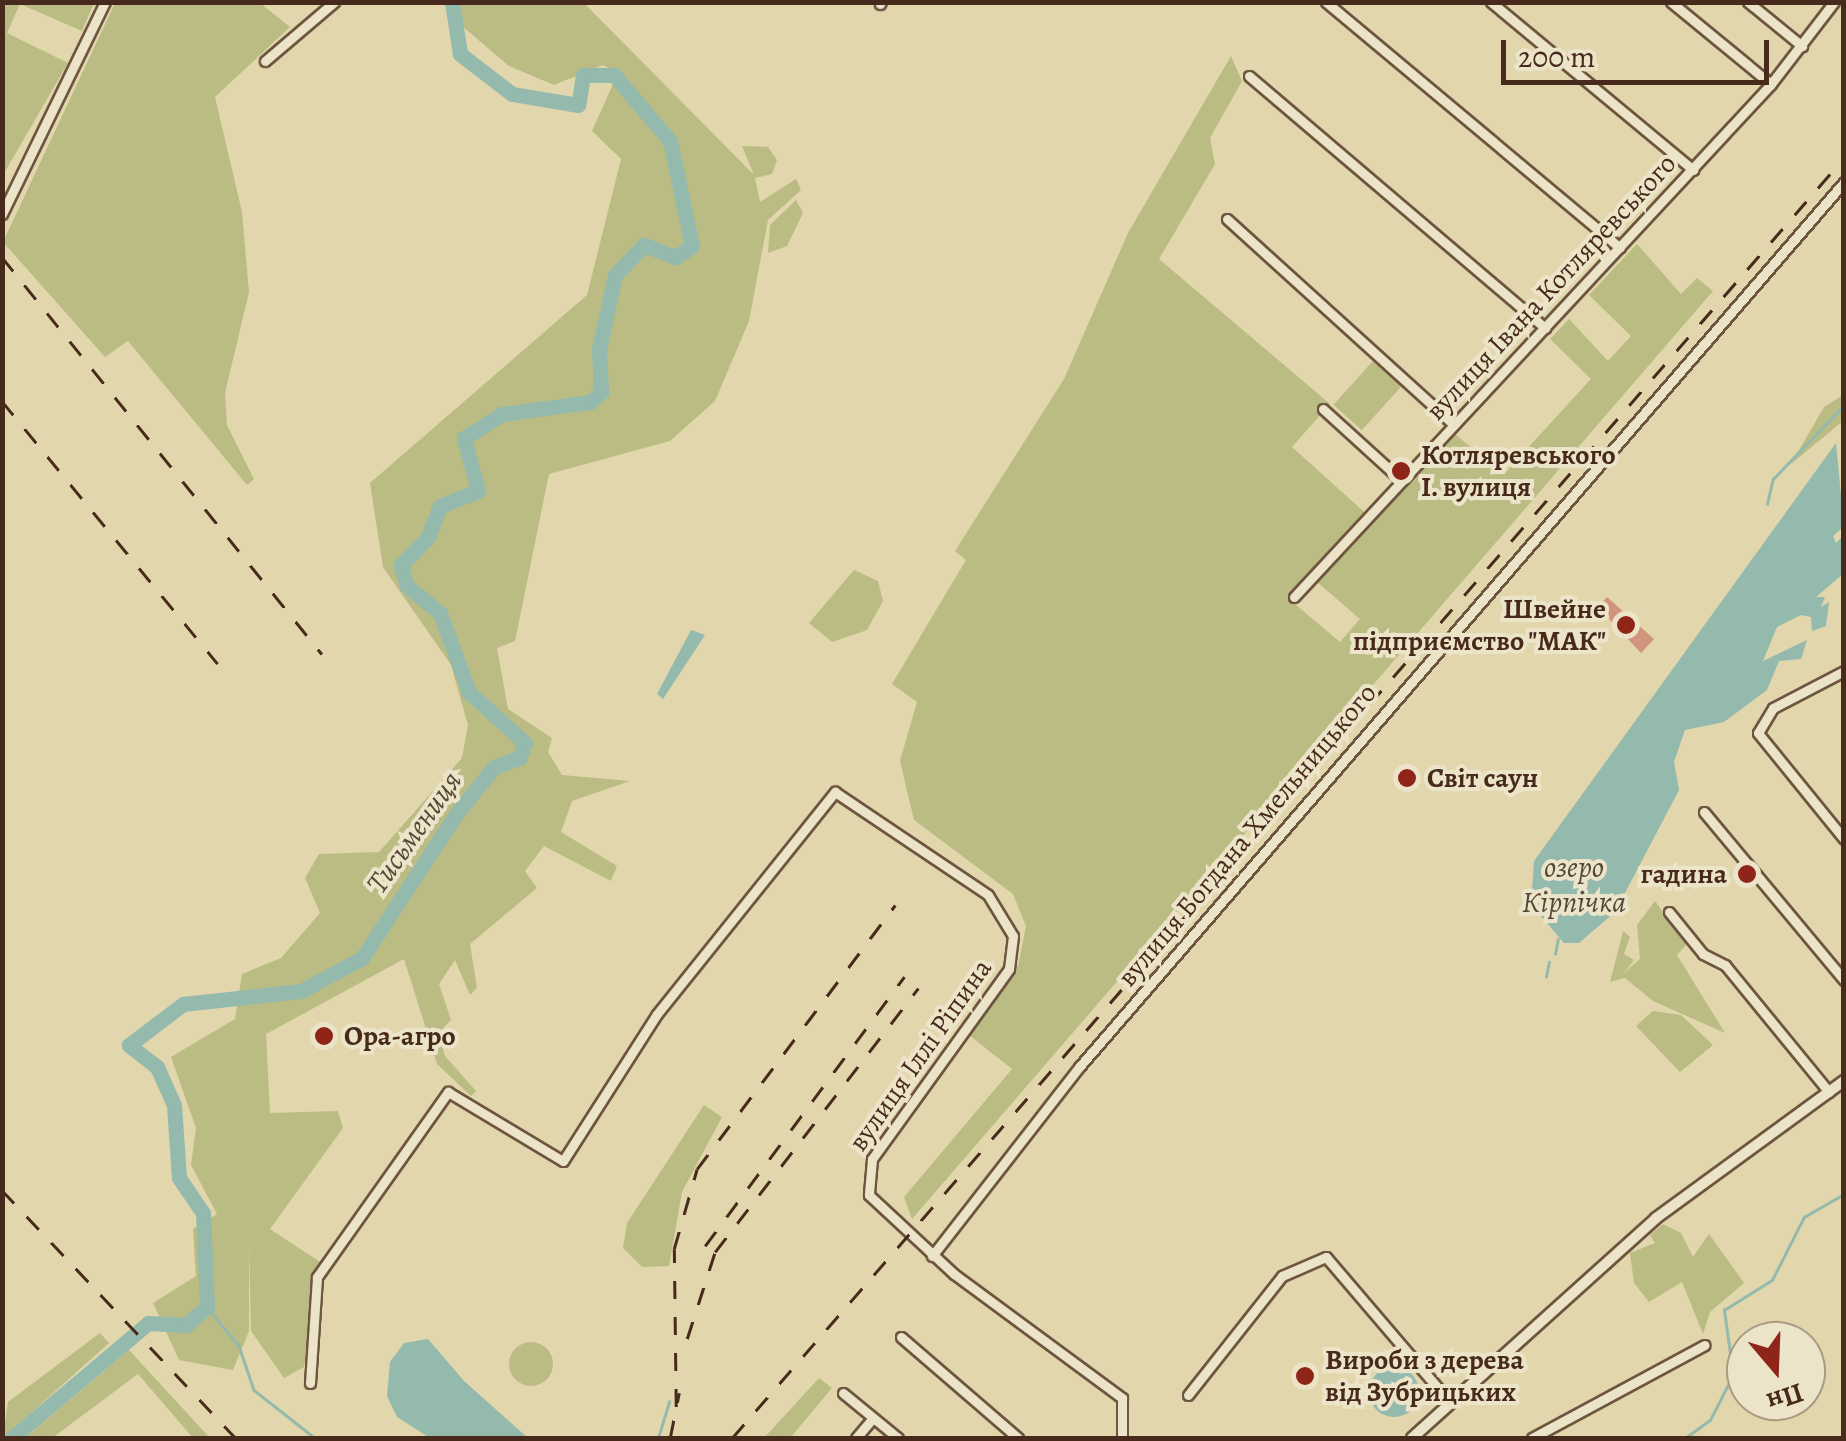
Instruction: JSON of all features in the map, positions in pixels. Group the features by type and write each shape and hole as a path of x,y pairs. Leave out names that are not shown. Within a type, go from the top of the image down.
{"street":[{"path":"2,214 104,2"},
{"path":"265,60 334,2"},
{"path":"1326,2 1620,248"},
{"path":"1491,2 1693,170"},
{"path":"1670,2 1771,84"},
{"path":"1748,2 1802,46"},
{"name":"вулиця Івана Котляревського","path":"1294,596 1693,170 1771,84 1834,2"},
{"path":"1250,76 1545,328"},
{"name":"вулиця Богдана Хмельницького","path":"932,1256 1080,1066 1844,182"},
{"path":"1227,219 1453,424"},
{"path":"1323,409 1401,480"},
{"path":"1844,671 1772,708 1758,733 1844,839"},
{"name":"вулиця Іллі Ріпина","path":"310,1383 317,1278 448,1092 563,1160 657,1014 835,792 988,894 1011,924 1009,969 867,1169 876,1206 932,1256 1127,1410 1122,1438"},
{"path":"1704,812 1844,980"},
{"path":"1668,912 1702,954 1725,965 1828,1092"},
{"path":"1413,1438 1448,1400 1673,1204 1844,1080"},
{"path":"1188,1395 1282,1276 1326,1257 1448,1400"},
{"path":"901,1337 1018,1438"},
{"path":"1532,1438 1705,1346"},
{"path":"843,1393 898,1438"},
{"path":"856,1438 873,1418"}],"green space":[{"path":"3,2 94,3 82,31 20,4 7,33 68,63 3,175"},
{"path":"115,3 260,3 290,27 215,97 242,212 249,292 225,393 227,425 254,479 247,485 128,341 105,357 3,242"},
{"path":"460,3 584,3 754,175 742,146 768,147 777,160 772,174 755,178 760,202 796,179 801,190 768,220 749,321 715,401 670,441 549,474 515,641 497,648 508,709 552,738 548,752 562,775 630,781 572,801 561,832 617,866 611,881 544,846 525,871 537,888 470,944 477,988 470,995 455,960 439,984 451,1020 438,1033 445,1056 476,1091 471,1096 437,1064 404,959 266,1034 270,1113 338,1111 343,1128 270,1229 320,1262 304,1367 284,1378 251,1331 249,1244 249,1331 233,1370 179,1360 153,1303 196,1276 193,1229 217,1214 191,1165 196,1128 171,1057 235,1019 242,974 281,958 320,913 305,878 319,854 379,852 462,758 468,725 451,665 383,567 370,483 587,295 621,159 592,131 618,73 603,65 554,85 509,66 462,26"},
{"path":"1231,56 1242,81 1210,138 1215,164 1159,259 1330,404 1292,447 1372,519 1454,433 1503,475 1591,379 1550,339 1569,319 1608,361 1631,336 1589,295 1637,244 1681,294 1697,278 1713,291 912,1219 904,1197 1012,1069 969,1035 1018,966 1026,926 1013,894 914,820 900,761 917,702 892,684 966,560 955,551 1064,379 1128,233","holes":["1317,582 1360,619 1340,642 1296,605"]},
{"path":"796,200 803,213 787,246 768,253 770,225"},
{"path":"1373,361 1401,386 1362,430 1334,405"},
{"path":"1843,395 1843,421 1791,464 1824,407"},
{"path":"854,570 878,581 883,601 867,630 832,642 809,623"},
{"path":"1655,901 1687,944 1677,955 1725,1033 1653,1001 1625,978 1610,982 1623,931 1630,937 1624,954 1634,960 1624,973 1640,959 1637,925"},
{"path":"1653,1011 1681,1015 1713,1045 1680,1072 1636,1026"},
{"path":"704,1105 722,1117 682,1192 669,1266 642,1267 623,1248 627,1223"},
{"path":"1663,1224 1681,1233 1693,1257 1709,1234 1744,1283 1710,1312 1703,1334 1682,1282 1649,1302 1634,1283 1630,1253 1655,1243 1650,1235"},
{"path":"100,1333 109,1343 3,1438 8,1402"},
{"path":"531,1342 546,1349 553,1364 546,1379 531,1386 516,1379 509,1364 516,1349"},
{"path":"129,1350 210,1438 193,1438 138,1374 52,1438 25,1438"},
{"path":"819,1378 832,1388 790,1438 764,1438"}],"water":[{"name":"озеро Кірпічка","path":"1836,443 1844,526 1833,536 1836,543 1843,536 1843,574 1816,597 1825,597 1821,607 1829,602 1826,626 1812,631 1811,617 1801,615 1777,627 1763,661 1807,640 1801,659 1779,661 1767,690 1724,722 1685,730 1674,762 1679,790 1615,912 1579,943 1564,943 1531,904 1534,861"},
{"path":"691,630 705,635 663,699 657,694"},
{"path":"428,1339 464,1381 528,1438 430,1438 397,1417 387,1396 390,1362 404,1343"},
{"path":"1394,1367 1411,1375 1419,1392 1411,1409 1394,1417 1377,1409 1369,1392 1377,1375"}],"building":[{"name":"Швейне підприємство \"МАК\"","path":"1607,597 1654,639 1641,653 1598,607"}],"waterway":[{"name":"Тисьмениця","path":"12,1438 148,1323 186,1325 207,1307 203,1213 179,1178 174,1105 157,1067 129,1045 183,1004 301,991 362,958 457,813 494,767 519,758 525,743 469,692 440,613 407,586 401,565 428,537 440,506 478,491 464,438 502,414 590,402 601,392 599,349 615,275 644,245 676,257 692,246 670,141 614,75 583,75 578,105 512,94 460,54 452,2"},
{"path":"1767,504 1773,479 1844,405"},
{"path":"1555,954 1558,939"},
{"path":"1546,977 1549,962"},
{"path":"1685,1438 1710,1420 1733,1375 1724,1310 1772,1280 1804,1217 1844,1194"},
{"path":"207,1307 239,1346 254,1390 315,1438"},
{"path":"658,1438 669,1402"}],"railway":[{"path":"732,1438 1844,158"},
{"path":"2,257 322,654"},
{"path":"2,401 218,664"},
{"path":"676,1407 674,1249 697,1169 895,905"},
{"path":"705,1246 904,977"},
{"path":"687,1339 715,1252 918,988"},
{"path":"2,1190 236,1438"},
{"path":"670,1438 679,1393"}],"place":[{"name":"Котляревського І. вулиця","path":"1401,471"},
{"name":"Швейне підприємство \"МАК\"","path":"1626,625"},
{"name":"Світ саун","path":"1407,778"},
{"name":"гадина","path":"1747,874"},
{"name":"Ора-агро","path":"324,1036"},
{"name":"Вироби з дерева від Зубрицьких","path":"1305,1376"}]}
